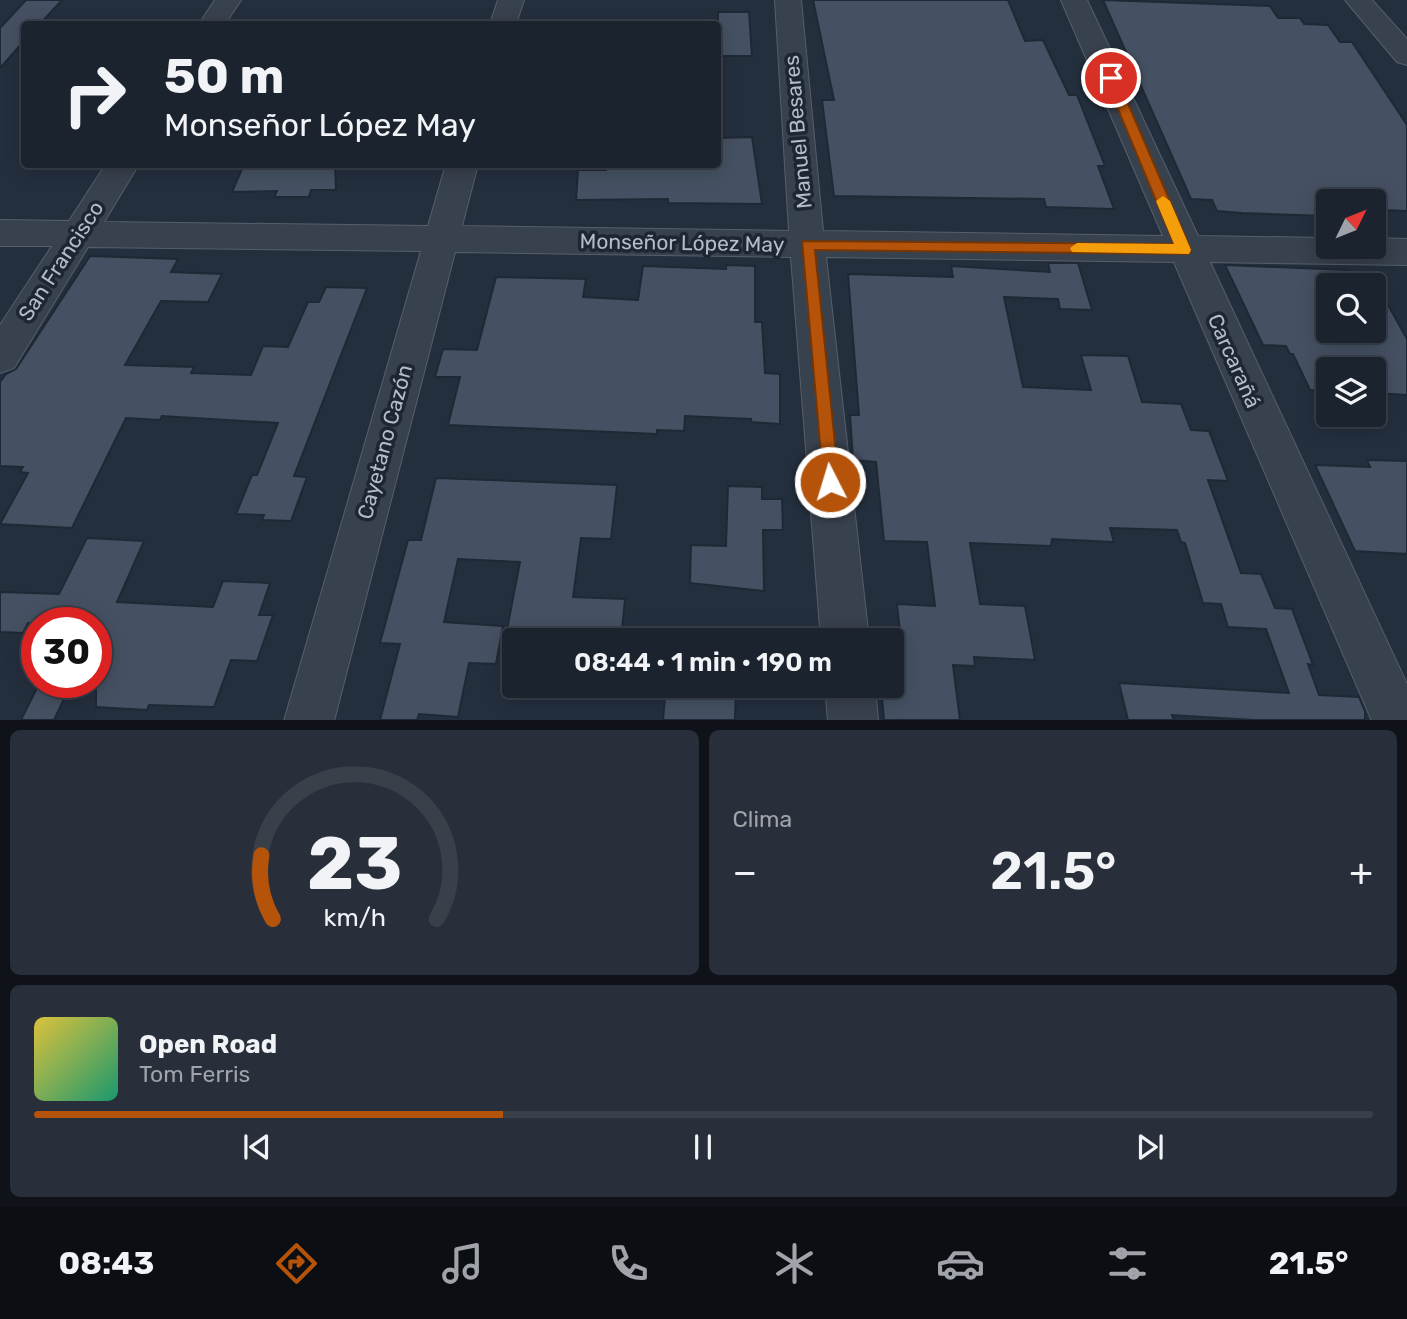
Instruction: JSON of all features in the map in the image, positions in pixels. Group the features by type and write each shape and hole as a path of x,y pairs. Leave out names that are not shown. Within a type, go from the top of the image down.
{"street":[{"path":"214,21 228,0"},
{"path":"504,21 511,0"},
{"name":"Manuel Besares","path":"788,0 807,244 844,628"},
{"name":"Carcarañá","path":"1073,0 1111,78 1184,250 1398,720"},
{"path":"1358,0 1407,56"},
{"name":"San Francisco","path":"0,357 120,168"},
{"name":"Cayetano Cazón","path":"309,720 461,168"},
{"name":"Monseñor López May","path":"0,233 1407,252"},
{"path":"851,698 853,720"}],"building":[{"path":"26,0 62,0 43,21 21,21 21,44 0,68 0,28"},
{"path":"813,0 1008,0 1025,41 1043,40 1069,95 1077,95 1105,166 1098,166 1114,209 1046,207 1044,199 834,196 822,100 834,100"},
{"path":"1103,0 1270,6 1278,18 1300,18 1304,24 1328,25 1340,42 1352,42 1407,125 1407,211 1386,210 1386,189 1316,189 1316,216 1217,211 1212,200 1191,199"},
{"path":"718,12 749,12 752,56 721,56 721,21 718,21"},
{"path":"752,137 762,204 668,203 668,199 576,200 578,170 721,168 721,138"},
{"path":"242,168 335,168 336,190 311,190 309,197 274,197 277,191 232,192"},
{"path":"90,256 178,259 171,272 222,274 208,302 161,301 125,365 194,367 191,373 251,375 263,346 288,347 308,302 319,302 326,287 367,288 294,476 307,477 291,521 262,520 264,515 236,514 252,475 257,475 278,423 162,416 160,420 126,418 72,528 0,524 28,473 20,472 23,467 0,466 0,382 6,374 16,369"},
{"path":"1048,263 1078,263 1092,310 1060,309 1058,299 1004,297 1023,387 1091,390 1081,355 1128,356 1142,402 1181,404 1191,430 1209,431 1228,481 1208,480 1241,573 1261,574 1275,608 1292,609 1313,665 1308,664 1319,695 1359,697 1365,711 1365,720 1254,720 1172,715 1174,720 1128,720 1119,683 1289,693 1266,629 1228,627 1221,604 1203,603 1185,543 1181,542 1177,530 1110,528 1114,542 1052,539 1051,546 970,543 980,604 1025,606 1035,660 974,657 975,666 953,665 960,720 884,720 882,698 904,698 904,628 900,628 897,604 935,606 927,542 884,541 876,462 853,460 850,415 859,415 848,274 953,277 951,266 1050,272"},
{"path":"726,265 755,266 755,322 762,322 765,373 780,374 780,424 751,422 751,419 685,416 684,431 657,430 657,434 448,425 460,377 435,377 443,349 477,350 496,277 586,279 583,297 638,300 643,266 726,269"},
{"path":"1225,265 1347,270 1349,273 1316,273 1316,343 1386,343 1386,301 1407,339 1407,395 1386,394 1386,357 1316,357 1316,390 1310,390 1293,354 1290,354 1286,346 1263,345"},
{"path":"1367,460 1407,461 1407,554 1355,551 1315,465 1370,467"},
{"path":"436,478 617,485 611,539 581,538 573,597 625,599 622,628 507,628 520,562 458,559 444,622 503,626 496,664 469,663 458,717 419,714 417,720 380,720 400,644 380,643 408,540 421,540"},
{"path":"728,486 762,487 762,499 782,499 783,530 763,530 764,591 690,583 691,545 726,546"},
{"path":"87,538 144,541 117,602 213,607 223,581 270,583 259,615 273,615 257,661 231,660 214,707 149,705 147,710 96,707 96,698 112,698 112,607 21,607 21,633 0,632 0,592 59,594"},
{"path":"32,698 64,698 54,720 21,720"},
{"path":"665,698 736,698 735,720 663,720"}],"slow traffic":[{"path":"1077,248 1184,250 1163,201"}],"route":[{"path":"830,482 807,244 1184,250 1111,78"}]}
